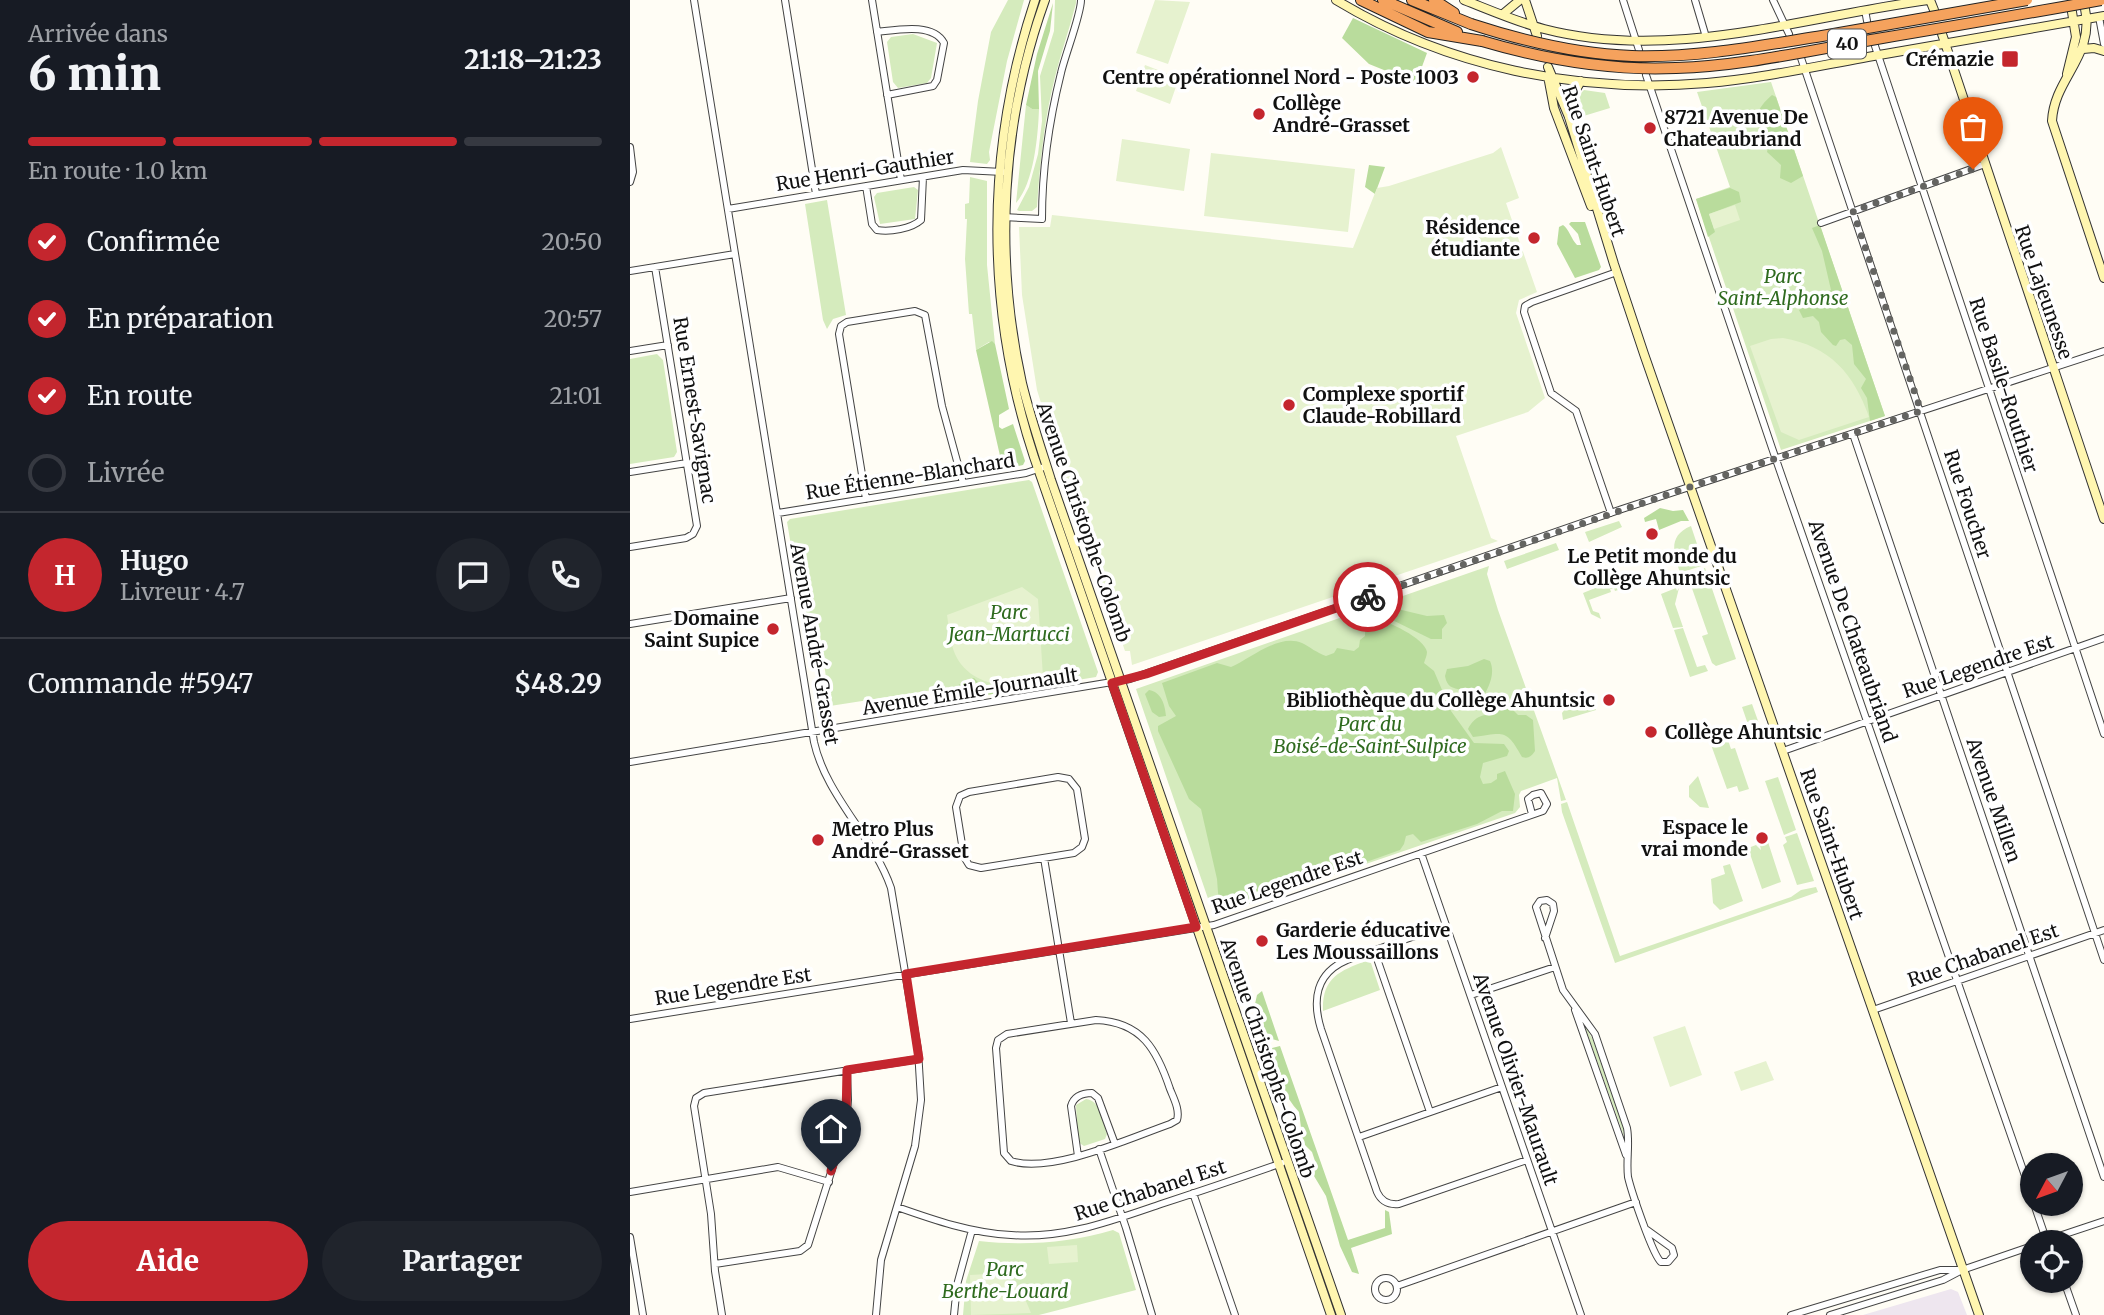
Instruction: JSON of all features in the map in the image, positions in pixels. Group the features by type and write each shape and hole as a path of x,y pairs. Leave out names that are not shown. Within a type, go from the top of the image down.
{"highway":[{"path":"1361,0 1428,32 1482,41"},
{"name":"40","path":"1383,0 1430,22 1532,55 1581,64 1647,69 1757,60 2101,0"},
{"name":"40","path":"1412,0 1471,24 1534,42 1633,56 1686,55 1760,46 2026,0"},
{"path":"1434,0 1471,24"}],"main road":[{"name":"Avenue Christophe-Colomb","path":"1035,0 1012,82 1001,217 1014,343 1027,400 1043,468 1116,682 1283,1162 1341,1315"},
{"name":"Avenue Christophe-Colomb","path":"1003,173 1020,87 1045,0"},
{"path":"1336,0 1393,30 1446,52 1502,69 1551,78 1650,85 1727,80 1805,68 1876,50 1945,44 2102,17"},
{"path":"1464,0 1534,26 1574,34 1636,40 1706,37 1929,0 1934,10"},
{"path":"1503,14 1523,0 1537,36"},
{"path":"2085,9 2087,19 2083,49 2053,109 2053,125 2104,278"},
{"path":"2066,81 2075,42 2072,12"},
{"name":"Rue Lajeunesse","path":"1942,34 2104,519"},
{"path":"2083,49 2104,51"},
{"name":"Rue Saint-Hubert","path":"1551,78 1569,117 1615,268"},
{"name":"Rue Saint-Hubert","path":"1551,78 1560,126 1615,268 1979,1315"},
{"path":"1569,117 1574,93 1581,81"},
{"name":"Avenue Christophe-Colomb","path":"1283,1162 1331,1315"}],"street":[{"name":"Avenue André-Grasset","path":"694,0 812,733 823,769 889,882 919,1059 921,1100 918,1133 881,1260 876,1315"},
{"path":"785,0 816,194"},
{"path":"872,0 901,180"},
{"path":"1001,217 1042,219 1051,123 1064,59 1081,0"},
{"path":"1623,0 1639,50"},
{"path":"1695,0 1706,37"},
{"path":"1773,0 1789,34"},
{"path":"1866,10 1867,22"},
{"path":"2102,17 2104,44"},
{"path":"2011,22 2014,32"},
{"path":"877,32 912,28 939,35 944,43 937,80 933,86 887,95"},
{"name":"Rue Basile-Routhier","path":"1876,50 2104,734"},
{"name":"Rue Foucher","path":"1801,58 2104,960"},
{"name":"Avenue De Chateaubriand","path":"1647,75 1776,460 2020,1162"},
{"path":"630,147 634,172 630,182"},
{"path":"1821,223 1984,164"},
{"name":"Rue Henri-Gauthier","path":"728,209 966,170 1003,173"},
{"path":"866,186 872,224 877,230 884,231 912,226 919,222 922,214 923,177"},
{"path":"630,271 735,254"},
{"name":"Rue Ernest-Savignac","path":"630,547 684,539 694,533 697,520 655,267"},
{"path":"1611,513 1576,411 1573,406 1551,393 1524,312 1525,306 1532,302 1615,268"},
{"path":"866,499 839,331 847,322 915,311 925,315 942,406 963,483"},
{"path":"630,351 668,345"},
{"name":"Avenue Émile-Journault","path":"630,762 1116,682 1691,486 2104,351"},
{"name":"Avenue Millen","path":"1853,434 2104,1177"},
{"path":"630,472 687,463"},
{"name":"Rue Étienne-Blanchard","path":"778,513 1043,468"},
{"path":"630,624 791,598"},
{"name":"Rue Legendre Est","path":"1783,751 2104,638"},
{"path":"1058,777 1071,780 1078,793 1084,843 1074,853 1044,858 981,868 969,865 962,851 956,810 959,798 969,792 1058,777"},
{"name":"Rue Legendre Est","path":"630,1019 1201,926 1532,814"},
{"name":"Avenue Olivier-Maurault","path":"1421,853 1581,1315"},
{"path":"1044,858 1071,1023"},
{"path":"1545,938 1554,907 1550,901 1543,900 1537,903 1535,910 1563,990 1587,1020 1597,1038 1626,1123 1629,1139 1628,1176 1636,1202 1657,1259 1663,1263 1670,1261 1674,1253 1672,1248 1647,1230"},
{"path":"1446,925 1333,967 1320,983 1316,997 1316,1013 1321,1029 1378,1195 1391,1204 1400,1203 1527,1160"},
{"name":"Rue Chabanel Est","path":"1872,1010 2104,930"},
{"path":"1374,950 1430,1112"},
{"path":"1471,995 1555,967"},
{"path":"1573,1005 1627,1156"},
{"path":"1102,1020 1128,1027 1149,1044 1163,1068 1178,1110 1177,1120 1115,1144 1059,1161 1013,1163 1006,1157 996,1048 998,1040 1005,1035 1071,1023 1102,1020"},
{"path":"722,1315 711,1214 694,1104 699,1095 919,1059"},
{"path":"715,1264 806,1248 829,1182 846,1119 847,1070"},
{"path":"1359,1137 1502,1087"},
{"path":"1078,1156 1071,1106 1073,1100 1080,1095 1092,1093 1098,1098 1115,1144"},
{"path":"1099,1149 1152,1315"},
{"name":"Rue Chabanel Est","path":"897,1208 972,1230 1011,1236 1050,1235 1083,1230 1283,1162"},
{"path":"630,1192 782,1167 829,1182"},
{"path":"1193,1194 1235,1315"},
{"path":"1397,1286 1636,1202"},
{"path":"2079,1230 2104,1221"},
{"path":"954,1315 958,1278 972,1230"},
{"path":"630,1237 643,1315"},
{"path":"1830,1315 1943,1280 1962,1270 2020,1250"},
{"path":"1791,1315 1940,1270 1962,1270"},
{"path":"2068,1293 2076,1315"}],"shaded area":[{"path":"1951,1289 1958,1292 1967,1315 1863,1315"}],"green space":[{"path":"1008,0 1024,0 1007,61 989,152 990,160 987,164 970,162 991,32"},
{"path":"1055,0 1076,0 1076,3 1048,109 1037,207 1032,211 1019,211 1017,210 1029,187 1038,154 1042,121 1040,76 1054,31"},
{"path":"1155,0 1190,2 1168,64 1136,53"},
{"path":"1053,3 1050,31 1038,71 1039,109 1032,109 1026,105 1037,54"},
{"path":"1353,18 1427,53 1416,83 1369,64 1342,38"},
{"path":"913,34 937,43 931,78 927,83 898,88 893,82 887,42 891,37"},
{"path":"1145,65 1179,78 1170,104 1136,91"},
{"name":"Parc Saint-Alphonse","path":"1771,82 1885,416 1781,450 1696,199 1730,187 1697,92"},
{"path":"1584,90 1605,93 1610,108 1577,118 1578,96"},
{"path":"1772,95 1776,97 1803,176 1791,183 1780,178 1781,165 1767,152 1770,138 1761,129 1758,121 1760,108"},
{"path":"1026,105 1039,109 1038,132 1031,172 1016,203"},
{"path":"1122,139 1190,149 1184,191 1116,181"},
{"name":"Complexe sportif Claude-Robillard","path":"1501,147 1519,198 1506,203 1537,292 1519,300 1516,313 1545,398 1528,412 1456,436 1491,538 1498,541 1132,665 1130,651 1125,651 1037,390 1022,295 1019,227 1050,227 1052,215 1353,248 1377,188 1493,153"},
{"path":"1211,153 1355,169 1348,232 1204,216"},
{"path":"1369,165 1385,167 1375,194 1365,187"},
{"path":"970,177 987,181 987,265 995,344 989,342 976,350 972,314 969,314 965,259 965,204 969,203"},
{"path":"914,187 918,190 915,219 880,224 874,197 877,193"},
{"path":"1730,188 1739,192 1741,202 1709,214 1715,232 1708,237 1696,199"},
{"path":"827,200 846,315 833,319 827,329 823,320 805,204"},
{"path":"1735,205 1740,220 1714,229 1709,214"},
{"path":"1585,222 1601,267 1575,278 1557,244 1559,227 1563,225 1577,245 1581,245 1578,234 1569,224"},
{"path":"1820,225 1885,416 1870,421 1867,398 1861,388 1866,379 1854,364 1852,345 1845,339 1840,340 1836,346 1833,345 1821,332 1819,322 1813,316 1803,318 1799,310 1831,290 1822,251 1812,228"},
{"path":"1783,338 1814,348 1838,364 1856,388 1869,417 1799,440 1781,432 1750,346"},
{"path":"992,341 995,344 1009,409 999,415 999,427 1002,429 1013,424 1025,461 1023,465 1003,469 976,350"},
{"path":"657,354 663,360 677,452 674,457 630,464 630,359"},
{"name":"Parc Jean-Martucci","path":"1029,480 1032,482 1098,672 1096,677 955,700 952,687 830,706 818,620 804,622 787,522 790,519"},
{"path":"1660,508 1683,510 1689,521 1681,521 1659,530 1656,519 1645,522 1644,518"},
{"path":"1619,521 1622,527 1589,542 1585,532"},
{"path":"1691,526 1704,565 1680,573 1675,540 1683,530"},
{"path":"1556,543 1559,550 1507,569 1504,561"},
{"name":"Parc du Boisé-de-Saint-Sulpice","path":"1489,566 1487,574 1498,610 1566,800 1561,801 1557,778 1521,791 1520,807 1515,813 1214,916 1136,689"},
{"path":"1705,568 1736,659 1716,666 1712,663 1702,636 1708,634 1688,577 1682,576"},
{"path":"1620,578 1624,588 1615,591 1614,588 1610,589 1611,592 1589,600 1593,611 1599,613 1601,619 1591,614 1583,593"},
{"path":"1022,587 1038,599 1043,677 1019,685 993,684 981,680 962,665 955,654 947,615"},
{"path":"1676,588 1677,591 1679,588 1675,604 1683,627 1673,628 1661,594"},
{"path":"1389,607 1427,616 1444,615 1447,623 1442,629 1442,639 1431,639 1378,613 1380,610 1385,612"},
{"name":"Parc du Boisé-de-Saint-Sulpice","path":"1375,618 1405,631 1425,647 1427,652 1424,663 1434,671 1451,711 1474,743 1504,744 1509,751 1507,756 1483,763 1480,777 1483,784 1491,783 1497,779 1497,774 1505,771 1515,794 1513,811 1502,811 1477,824 1421,842 1413,834 1406,836 1400,850 1223,913 1219,906 1217,879 1201,809 1189,799 1158,731 1158,726 1176,716 1169,706 1162,683 1217,663 1231,667 1284,641 1302,643 1326,656 1334,653 1337,648 1354,651 1365,636 1365,624"},
{"path":"1683,628 1697,667 1705,665 1708,671 1690,677 1674,630"},
{"path":"1484,659 1490,661 1492,676 1481,700 1470,700 1462,690 1447,683 1447,669 1468,666"},
{"path":"974,678 983,687 995,688 998,693 959,700 956,686"},
{"path":"1149,690 1162,699 1166,716 1159,717 1152,712 1145,694"},
{"path":"1592,699 1596,710 1563,720 1562,713 1565,709"},
{"path":"1752,704 1762,732 1752,736 1742,707"},
{"path":"1501,707 1510,707 1518,715 1526,715 1533,720 1535,751 1529,757 1522,757 1508,737 1491,734 1473,737 1468,729 1477,718 1497,713"},
{"path":"1728,740 1731,749 1735,748 1749,789 1739,792 1737,786 1727,789 1710,742"},
{"path":"1698,776 1709,808 1700,807 1689,797 1689,786"},
{"path":"1778,777 1796,830 1784,835 1765,781"},
{"path":"1567,802 1620,956 1791,897 1801,890 1816,887 1818,892 1615,963 1562,812 1561,804"},
{"path":"1797,833 1814,881 1797,885 1783,845 1787,842 1785,837"},
{"path":"1768,842 1781,882 1762,889 1748,848 1756,845 1761,850 1760,845"},
{"path":"1730,864 1743,901 1720,910 1713,903 1711,879 1725,874 1723,866"},
{"path":"1366,961 1371,963 1380,990 1323,1011 1325,991 1334,977"},
{"path":"1262,991 1279,1041 1272,1039 1259,1023 1255,1004 1257,995"},
{"path":"1584,1024 1593,1040 1625,1139"},
{"path":"1685,1026 1702,1075 1670,1087 1653,1037"},
{"path":"1280,1046 1348,1240 1385,1228 1385,1210 1389,1212 1392,1234 1351,1248 1359,1274 1352,1272 1340,1246 1326,1196 1314,1176 1315,1161 1312,1152 1303,1143 1299,1112 1284,1091 1268,1049"},
{"path":"1766,1061 1774,1080 1741,1091 1734,1072"},
{"path":"1086,1099 1095,1103 1098,1108 1107,1134 1105,1139 1084,1146 1078,1142 1076,1105"},
{"name":"Parc Berthe-Louard","path":"1113,1230 1119,1233 1136,1290 1039,1315 963,1315 966,1281 979,1241 1047,1242"},
{"path":"1077,1245 1078,1262 1049,1264 1047,1247"},
{"path":"988,1274 1005,1279 1016,1286 1031,1313 971,1315 970,1275"}],"way so far":[{"path":"1368,597 1611,513 1921,411 1853,211 1973,169"}],"place":[{"name":"Crémazie","path":"2010,59"},
{"name":"Centre opérationnel Nord - Poste 1003","path":"1473,77"},
{"name":"Collège André-Grasset","path":"1259,114"},
{"name":"8721 Avenue De Chateaubriand","path":"1650,128"},
{"name":"Résidence étudiante","path":"1534,238"},
{"name":"Complexe sportif Claude-Robillard","path":"1289,405"},
{"name":"Le Petit monde du Collège Ahuntsic","path":"1652,534"},
{"name":"Domaine Saint Supice","path":"773,629"},
{"name":"Bibliothèque du Collège Ahuntsic","path":"1609,700"},
{"name":"Collège Ahuntsic","path":"1651,732"},
{"name":"Espace le vrai monde","path":"1762,838"},
{"name":"Metro Plus André-Grasset","path":"818,840"},
{"name":"Garderie éducative Les Moussaillons","path":"1262,941"}],"route":[{"path":"831,1171 846,1119 849,1086 847,1070 919,1059 906,974 1196,927 1112,683 1146,674 1368,597"}]}
